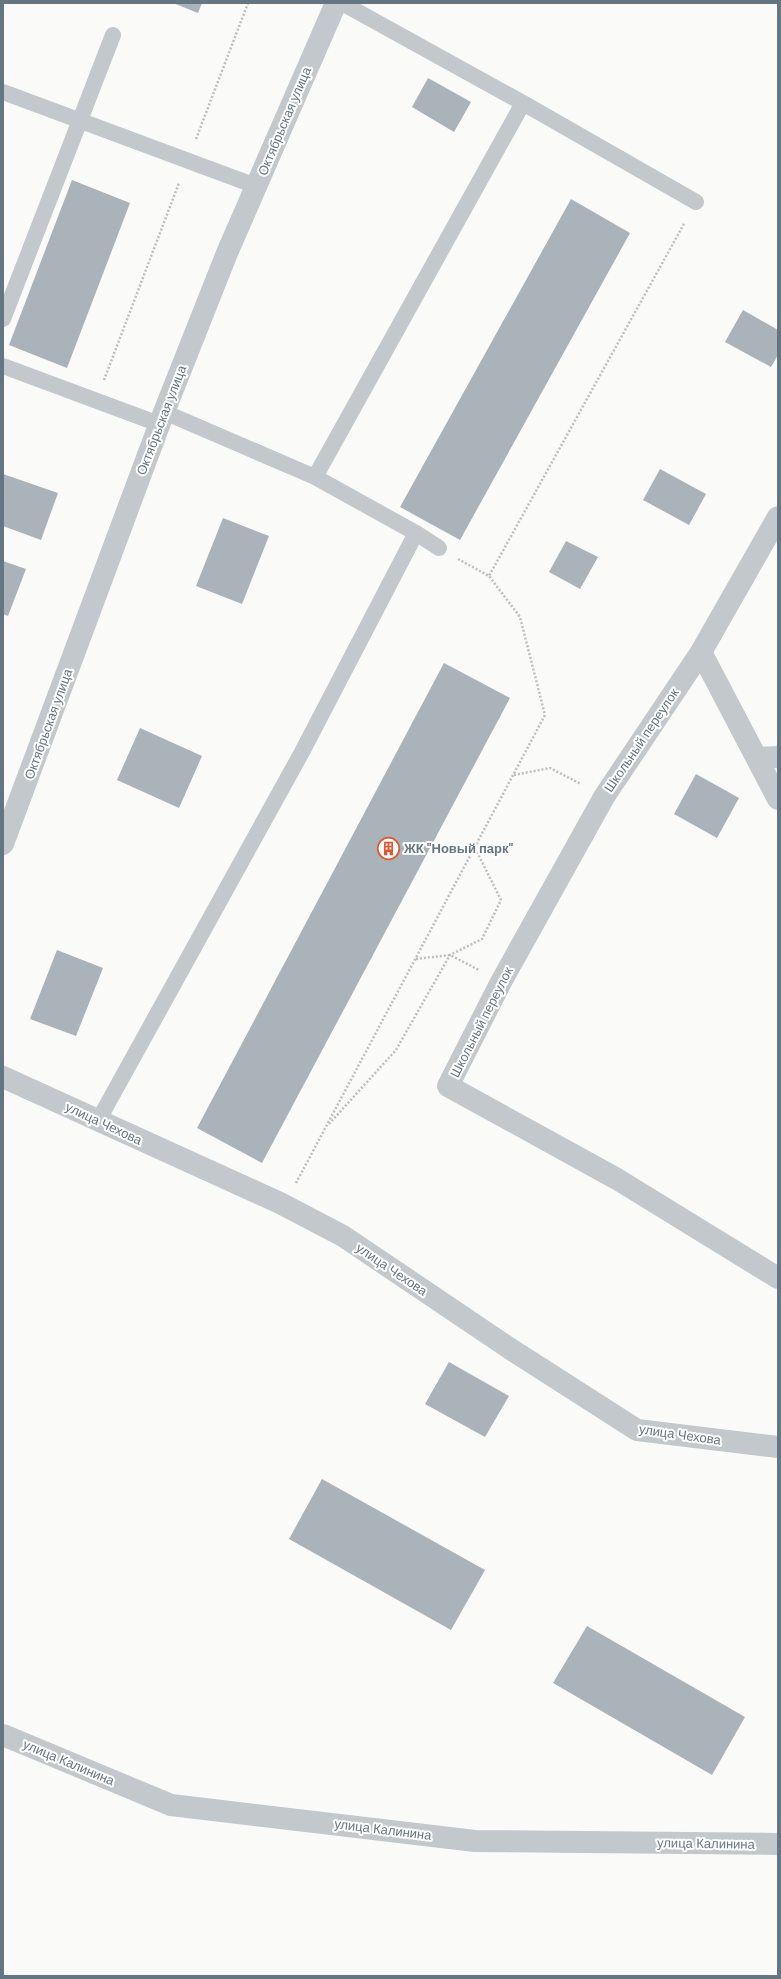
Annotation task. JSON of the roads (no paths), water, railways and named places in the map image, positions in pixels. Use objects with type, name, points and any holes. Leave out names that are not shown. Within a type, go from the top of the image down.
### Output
[{"type":"street","name":"Октябрьская улица","points":[[3,844],[161,418],[227,253],[336,3]]},
{"type":"street","name":"Школьный переулок","points":[[778,517],[700,652],[604,796],[501,982],[448,1086],[617,1179],[778,1278]]},
{"type":"street","points":[[700,652],[778,798]]},
{"type":"street","points":[[757,758],[778,757]]},
{"type":"street","name":"улица Чехова","points":[[3,1077],[280,1203],[343,1236],[509,1348],[637,1430],[778,1447]]},
{"type":"street","name":"улица Калинина","points":[[3,1734],[171,1804],[475,1840],[778,1844]]},
{"type":"lane","points":[[342,3],[696,202]]},
{"type":"lane","points":[[3,319],[81,121],[113,35]]},
{"type":"lane","points":[[3,92],[256,186]]},
{"type":"lane","points":[[315,477],[523,104]]},
{"type":"lane","points":[[3,366],[96,401],[161,418],[315,477],[416,533],[439,548]]},
{"type":"lane","points":[[98,1121],[302,752],[416,533]]},
{"type":"place","name":"ЖК \"Новый парк\"","points":[[388,848]]}]
